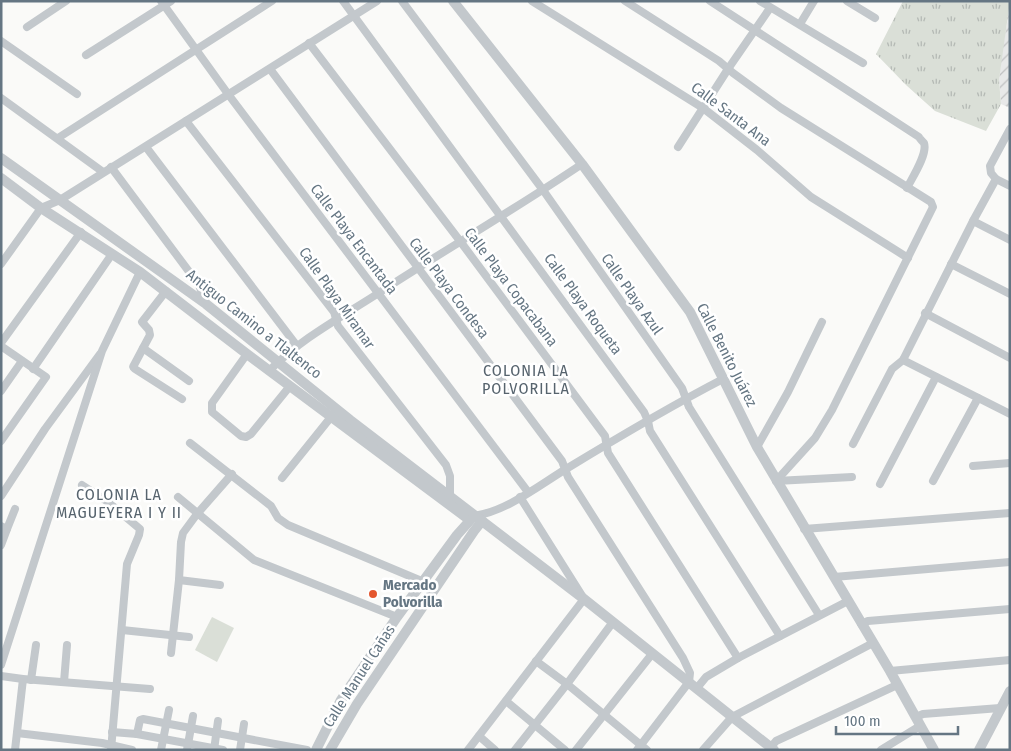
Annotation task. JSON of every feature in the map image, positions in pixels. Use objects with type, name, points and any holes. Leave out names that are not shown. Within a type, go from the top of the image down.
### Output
[{"type":"street","points":[[27,27],[66,1]]},
{"type":"street","points":[[58,138],[272,1]]},
{"type":"street","name":"Calle Playa Roqueta","points":[[343,1],[644,412],[650,431],[780,636]]},
{"type":"street","points":[[1,264],[41,208],[60,200],[377,1]]},
{"type":"street","name":"Calle Playa Azul","points":[[402,1],[543,190],[682,388],[689,407],[819,615]]},
{"type":"street","name":"Calle Benito Juárez","points":[[453,1],[582,164],[690,312],[757,447],[890,671],[934,750]]},
{"type":"street","name":"Calle Santa Ana","points":[[532,1],[703,108],[757,150],[811,198],[908,258]]},
{"type":"street","points":[[625,1],[719,61],[781,108],[931,202],[934,207],[832,410],[815,438],[776,481]]},
{"type":"street","points":[[710,1],[919,137],[924,143],[924,150],[907,188]]},
{"type":"street","points":[[760,1],[863,63]]},
{"type":"street","points":[[800,24],[814,1]]},
{"type":"street","points":[[847,1],[874,18]]},
{"type":"street","points":[[86,54],[166,3]]},
{"type":"street","name":"Calle Playa Encantada","points":[[166,3],[194,50],[528,492]]},
{"type":"street","points":[[678,147],[770,8]]},
{"type":"street","points":[[1,41],[77,94]]},
{"type":"street","name":"Calle Playa Copacabana","points":[[309,43],[605,436],[608,453],[738,658]]},
{"type":"street","name":"Calle Playa Condesa","points":[[270,69],[566,469],[568,477],[684,658],[693,685]]},
{"type":"street","points":[[1,98],[103,172]]},
{"type":"street","name":"Calle Playa Miramar","points":[[186,121],[334,312],[338,326],[446,465],[450,476],[450,496]]},
{"type":"street","points":[[1010,130],[990,166],[991,173],[996,179],[1010,186]]},
{"type":"street","points":[[146,147],[297,346]]},
{"type":"street","name":"Antiguo Camino a Tlaltenco","points":[[1,158],[206,304],[278,362],[348,424],[408,469],[450,496],[479,519]]},
{"type":"street","points":[[269,371],[297,346],[336,319],[582,164]]},
{"type":"street","points":[[111,167],[199,285],[206,304]]},
{"type":"street","points":[[853,444],[892,369],[903,360],[925,313],[996,179]]},
{"type":"street","points":[[2,181],[166,290],[331,417],[348,424]]},
{"type":"street","points":[[973,221],[1010,240]]},
{"type":"street","points":[[1,441],[46,377],[1,345],[81,232]]},
{"type":"street","points":[[33,369],[112,254]]},
{"type":"street","points":[[951,264],[1010,294]]},
{"type":"street","points":[[1,496],[45,429],[102,351],[140,272]]},
{"type":"street","points":[[166,290],[142,322],[150,332],[150,335],[134,365],[135,370],[182,399]]},
{"type":"street","points":[[925,313],[1010,358]]},
{"type":"street","points":[[757,447],[788,392],[822,322]]},
{"type":"street","points":[[143,348],[189,381]]},
{"type":"street","points":[[1,665],[95,379],[102,351]]},
{"type":"street","points":[[247,354],[211,407],[212,412],[241,436],[246,437],[251,434],[290,386]]},
{"type":"street","points":[[903,360],[1010,414]]},
{"type":"street","points":[[1,391],[22,361]]},
{"type":"street","points":[[880,484],[936,377]]},
{"type":"street","points":[[479,519],[520,497],[685,399],[723,379]]},
{"type":"street","points":[[933,481],[978,398]]},
{"type":"street","points":[[282,478],[331,417]]},
{"type":"street","points":[[190,443],[271,506],[278,518],[288,525],[424,582]]},
{"type":"street","points":[[973,466],[1010,463]]},
{"type":"street","points":[[408,469],[479,519],[772,748],[776,741],[898,685]]},
{"type":"street","points":[[171,653],[183,534],[197,514],[232,474]]},
{"type":"street","points":[[776,481],[852,477]]},
{"type":"street","points":[[82,485],[108,502],[140,530],[127,564],[111,747]]},
{"type":"street","points":[[520,497],[584,600]]},
{"type":"street","points":[[178,498],[254,560],[397,617]]},
{"type":"street","points":[[1,545],[4,528],[15,509]]},
{"type":"street","points":[[804,529],[1010,512]]},
{"type":"street","name":"Calle Manuel Cañas","points":[[316,750],[341,700],[397,617],[424,582],[479,519]]},
{"type":"street","name":"Calle Manuel Cañas","points":[[330,750],[357,704],[479,519]]},
{"type":"street","points":[[834,577],[1010,562]]},
{"type":"street","points":[[179,580],[220,585]]},
{"type":"street","points":[[468,750],[584,600]]},
{"type":"street","points":[[536,661],[567,684],[642,748],[693,685],[738,658],[848,601]]},
{"type":"street","points":[[861,624],[868,621],[1010,609]]},
{"type":"street","points":[[515,750],[613,622]]},
{"type":"street","points":[[122,630],[189,637]]},
{"type":"street","points":[[703,750],[732,717],[872,642]]},
{"type":"street","points":[[64,682],[67,645]]},
{"type":"street","points":[[15,750],[27,680],[36,646]]},
{"type":"street","points":[[576,750],[652,654]]},
{"type":"street","points":[[890,671],[1010,660]]},
{"type":"street","points":[[1,676],[27,680],[150,688]]},
{"type":"street","points":[[981,749],[1010,691]]},
{"type":"street","points":[[506,701],[565,750]]},
{"type":"street","points":[[881,750],[918,722],[923,714],[1005,704]]},
{"type":"street","points":[[161,750],[169,710]]},
{"type":"street","points":[[188,747],[193,716]]},
{"type":"street","points":[[137,734],[140,720],[142,719],[168,722],[307,750]]},
{"type":"street","points":[[214,749],[218,721]]},
{"type":"street","points":[[240,750],[244,724]]},
{"type":"street","points":[[112,732],[164,739],[188,747],[223,750]]},
{"type":"street","points":[[17,733],[102,743],[111,747],[132,750]]},
{"type":"street","points":[[479,736],[495,750]]},
{"type":"shaded area","points":[[1010,7],[1010,108],[1001,104],[999,80]]},
{"type":"green space","points":[[903,1],[1010,1],[999,80],[1001,104],[986,131],[935,111],[876,54]]},
{"type":"green space","points":[[212,617],[234,628],[217,662],[195,650]]},
{"type":"place","name":"Mercado Polvorilla","points":[[373,594]]},
{"type":"district","name":"COLONIA LA POLVORILLA","points":[[526,379]]},
{"type":"district","name":"COLONIA LA MAGUEYERA I Y II","points":[[119,503]]}]
